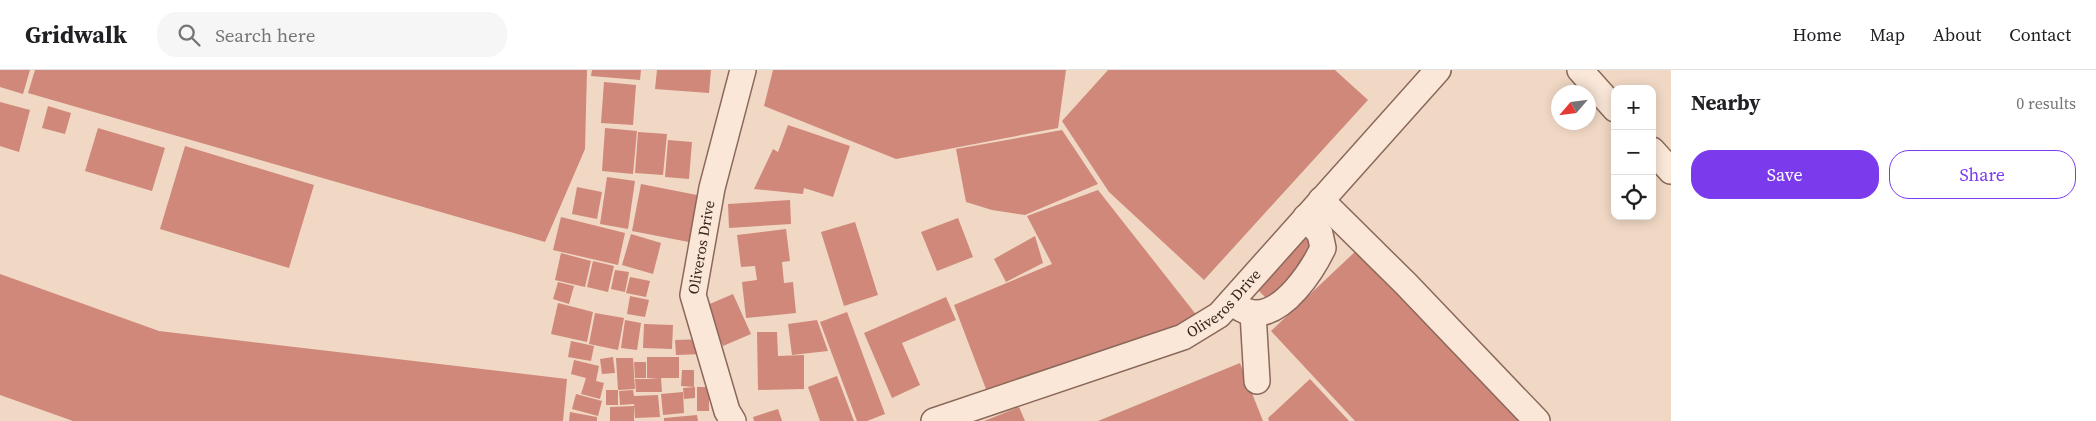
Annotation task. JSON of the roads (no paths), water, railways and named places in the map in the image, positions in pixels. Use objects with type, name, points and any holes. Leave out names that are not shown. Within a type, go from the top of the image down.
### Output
[{"type":"street","name":"Oliveros Drive","points":[[733,421],[727,411],[693,295],[712,188],[744,70]]},
{"type":"street","name":"Oliveros Drive","points":[[934,421],[1183,337],[1219,315],[1438,70]]},
{"type":"street","points":[[1580,70],[1611,104]]},
{"type":"street","points":[[1656,154],[1671,171]]},
{"type":"street","points":[[1231,302],[1253,313],[1266,312],[1284,301],[1312,270],[1323,248],[1314,209]]},
{"type":"street","points":[[1314,209],[1406,284],[1537,421]]},
{"type":"street","points":[[1253,313],[1257,381]]}]
